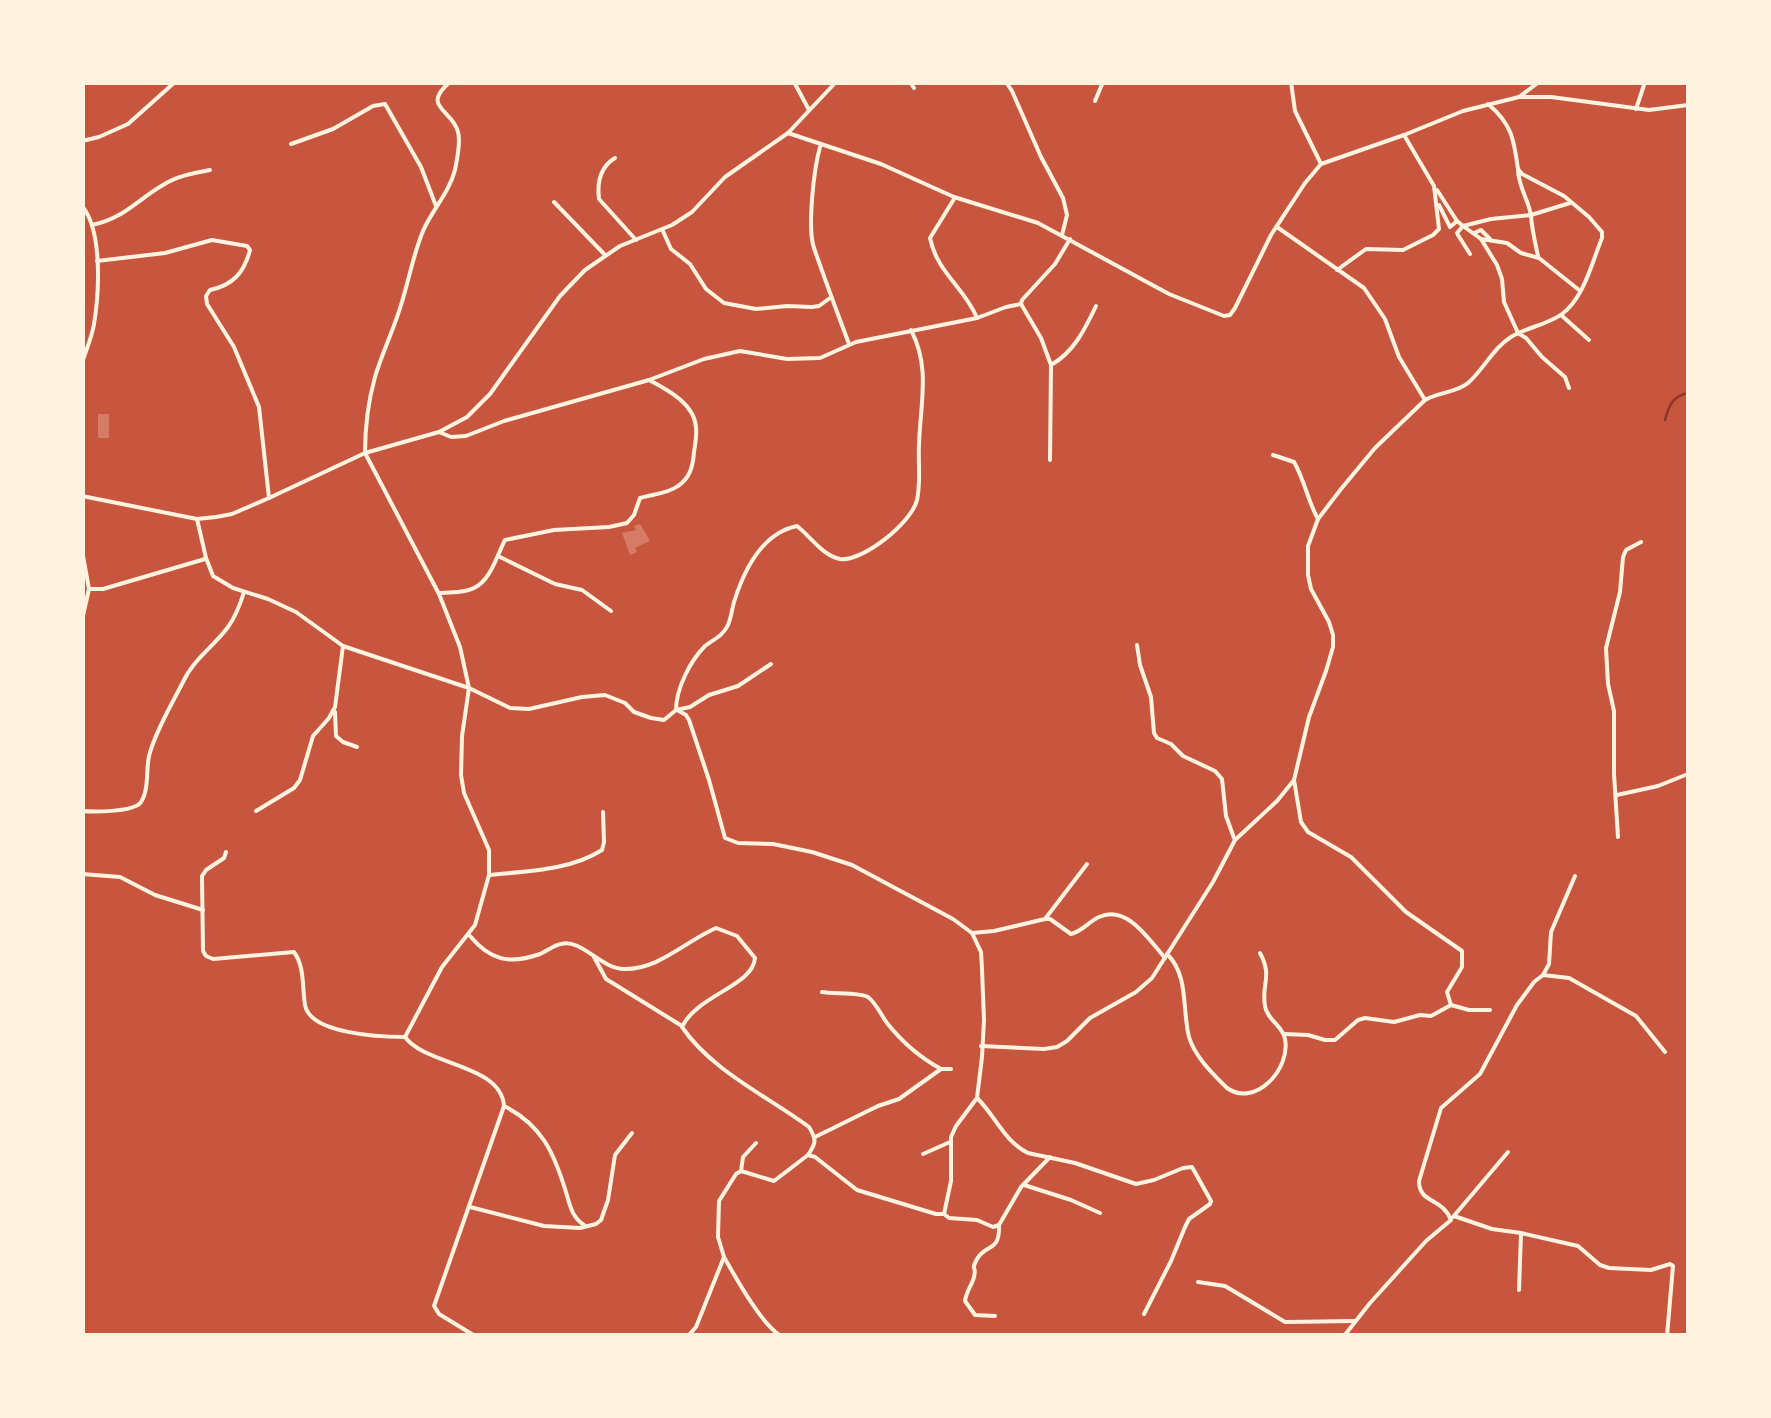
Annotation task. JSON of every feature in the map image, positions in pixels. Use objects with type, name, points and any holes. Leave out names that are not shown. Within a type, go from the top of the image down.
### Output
[{"type":"street","points":[[82,141],[128,124],[175,82]]},
{"type":"street","points":[[405,1037],[442,967],[478,918],[490,850],[464,793],[462,736],[469,688],[460,647],[439,594],[364,453],[376,374],[395,325],[410,267],[423,231],[454,174],[458,133],[437,100],[440,90],[450,82]]},
{"type":"street","points":[[794,82],[809,110]]},
{"type":"street","points":[[82,496],[196,519],[232,514],[364,453],[439,432],[467,417],[490,394],[560,296],[585,270],[605,255],[692,212],[724,177],[788,132],[836,82]]},
{"type":"street","points":[[1006,82],[1064,198],[1067,215],[1062,235]]},
{"type":"street","points":[[1094,101],[1103,82]]},
{"type":"street","points":[[1290,82],[1296,111],[1321,164]]},
{"type":"street","points":[[1518,97],[1539,82]]},
{"type":"street","points":[[1636,109],[1645,82]]},
{"type":"street","points":[[788,132],[881,164],[954,198],[1038,223],[1168,294],[1224,316],[1238,302],[1276,227],[1321,164],[1463,111],[1518,97],[1551,97],[1636,109],[1688,105]]},
{"type":"street","points":[[291,144],[385,104],[421,167],[436,206]]},
{"type":"street","points":[[1488,104],[1510,128],[1518,182],[1531,214],[1539,258]]},
{"type":"street","points":[[1404,135],[1457,220],[1481,239],[1496,265],[1504,302],[1518,334],[1565,376],[1569,388]]},
{"type":"street","points":[[821,146],[816,161],[812,237],[849,344]]},
{"type":"street","points":[[615,158],[607,162],[599,179],[598,199],[636,240]]},
{"type":"street","points":[[1451,1005],[1447,992],[1462,967],[1462,950],[1406,912],[1351,857],[1308,832],[1301,822],[1294,780],[1308,716],[1326,671],[1334,635],[1311,589],[1308,546],[1318,518],[1375,448],[1424,400],[1467,384],[1498,348],[1518,334],[1561,315],[1580,291],[1602,232],[1572,202],[1518,169]]},
{"type":"street","points":[[92,225],[114,219],[164,184],[186,174],[210,170]]},
{"type":"street","points":[[1337,270],[1366,249],[1403,250],[1433,235],[1439,229],[1434,186]]},
{"type":"street","points":[[954,198],[930,238],[941,268],[977,318]]},
{"type":"street","points":[[1437,200],[1470,254]]},
{"type":"street","points":[[554,202],[605,255]]},
{"type":"street","points":[[1457,233],[1463,226],[1572,202]]},
{"type":"street","points":[[82,206],[92,225],[97,262],[94,326],[82,363]]},
{"type":"street","points":[[1452,227],[1457,220]]},
{"type":"street","points":[[1276,227],[1364,288],[1385,319],[1399,358],[1424,400]]},
{"type":"street","points":[[662,229],[671,250],[690,264],[706,288],[724,303],[756,309],[812,307],[830,298]]},
{"type":"street","points":[[1474,233],[1481,230],[1493,242]]},
{"type":"street","points":[[439,432],[452,437],[466,436],[504,421],[648,380],[687,364],[740,351],[786,359],[820,358],[849,344],[977,318],[1021,304],[1055,264],[1070,238]]},
{"type":"street","points":[[1481,239],[1507,244],[1539,258],[1580,291]]},
{"type":"street","points":[[97,262],[165,254],[212,240],[247,246],[250,250],[240,275],[230,284],[210,290],[206,296],[259,407],[269,498]]},
{"type":"street","points":[[1021,304],[1051,365],[1050,460]]},
{"type":"street","points":[[1051,365],[1076,342],[1096,306]]},
{"type":"street","points":[[1561,315],[1589,340]]},
{"type":"street","points":[[676,710],[676,697],[694,662],[729,624],[741,582],[756,554],[772,537],[797,526],[838,559],[857,557],[900,526],[917,502],[924,380],[919,345],[911,330]]},
{"type":"street","points":[[439,594],[477,587],[506,540],[512,537],[626,523],[634,515],[640,498],[662,494],[688,476],[694,465],[693,415],[681,401],[648,380]]},
{"type":"street","points":[[1274,455],[1294,462],[1318,518]]},
{"type":"street","points":[[196,519],[213,576],[224,584],[296,612],[343,646],[469,688],[510,708],[529,710],[605,695],[625,703],[634,712],[664,720],[676,710],[738,686],[771,664]]},
{"type":"street","points":[[1618,837],[1614,710],[1606,648],[1626,550],[1641,542]]},
{"type":"street","points":[[82,550],[89,589],[82,620]]},
{"type":"street","points":[[498,556],[555,584],[582,590],[611,611]]},
{"type":"street","points":[[89,589],[103,589],[206,558]]},
{"type":"street","points":[[82,811],[127,808],[138,806],[143,800],[149,754],[186,674],[231,624],[244,591]]},
{"type":"street","points":[[1137,644],[1152,697],[1154,733],[1222,779],[1226,816],[1235,840]]},
{"type":"street","points":[[343,646],[335,707],[336,736],[357,747]]},
{"type":"street","points":[[256,811],[294,788],[313,736],[335,707]]},
{"type":"street","points":[[676,710],[689,720],[725,838],[730,842],[773,844],[852,865],[972,933],[980,952],[984,1020],[977,1098],[956,1126],[950,1142],[951,1182],[944,1214]]},
{"type":"street","points":[[1616,795],[1658,786],[1688,774]]},
{"type":"street","points":[[982,1046],[1057,1046],[1068,1041],[1090,1018],[1136,992],[1152,978],[1235,840],[1294,780]]},
{"type":"street","points":[[488,875],[547,869],[592,857],[602,850],[604,842],[603,812]]},
{"type":"street","points":[[226,852],[202,876],[203,951],[210,958],[294,952],[300,961],[306,1011],[315,1022],[362,1034],[405,1037],[416,1049],[459,1065],[501,1092],[504,1106],[434,1306],[439,1314],[475,1336]]},
{"type":"street","points":[[1045,918],[1087,864]]},
{"type":"street","points":[[82,874],[120,876],[155,895],[203,910]]},
{"type":"street","points":[[1574,876],[1551,932],[1549,964],[1544,975],[1517,1005],[1480,1074],[1441,1108],[1419,1190],[1438,1202],[1452,1218],[1578,1246],[1609,1268],[1651,1270],[1670,1264],[1673,1266],[1667,1336]]},
{"type":"street","points":[[972,933],[1007,929],[1045,918],[1070,934],[1078,933],[1100,916],[1115,914],[1129,919],[1173,960],[1180,976],[1193,1046],[1232,1092],[1248,1095],[1272,1079],[1284,1060],[1284,1034],[1266,1011],[1268,973],[1260,952]]},
{"type":"street","points":[[469,934],[484,951],[498,958],[529,957],[566,943],[614,968],[628,970],[650,966],[716,928],[737,936],[755,958],[754,966],[696,1008],[682,1027]]},
{"type":"street","points":[[594,957],[606,979],[682,1027],[710,1056],[786,1110],[816,1137],[808,1155],[774,1181],[741,1171]]},
{"type":"street","points":[[1544,975],[1569,978],[1636,1016],[1665,1052]]},
{"type":"street","points":[[822,992],[868,996],[907,1045],[925,1060],[951,1070]]},
{"type":"street","points":[[1284,1034],[1335,1040],[1366,1018],[1394,1022],[1431,1016],[1451,1005],[1490,1010]]},
{"type":"street","points":[[816,1137],[900,1099],[941,1069]]},
{"type":"street","points":[[977,1098],[1001,1131],[1022,1150],[1139,1184],[1192,1167],[1210,1204],[1185,1227],[1144,1314]]},
{"type":"street","points":[[504,1106],[543,1136],[572,1213],[587,1227]]},
{"type":"street","points":[[470,1207],[532,1224],[587,1227],[601,1220],[615,1156],[632,1133]]},
{"type":"street","points":[[923,1154],[950,1142]]},
{"type":"street","points":[[756,1143],[743,1158],[741,1171],[718,1206],[718,1237],[724,1257],[753,1304],[781,1336]]},
{"type":"street","points":[[1344,1336],[1508,1152]]},
{"type":"street","points":[[808,1155],[857,1190],[949,1218],[999,1225]]},
{"type":"street","points":[[995,1316],[975,1314],[964,1301],[976,1261],[1000,1236],[999,1225],[1024,1184],[1050,1158]]},
{"type":"street","points":[[1024,1184],[1100,1212]]},
{"type":"street","points":[[1519,1290],[1521,1232]]},
{"type":"street","points":[[688,1336],[696,1327],[724,1257]]},
{"type":"street","points":[[1198,1282],[1224,1286],[1285,1322],[1355,1321]]},
{"type":"building","points":[[98,414],[109,414],[109,438],[98,438]]},
{"type":"building","points":[[640,524],[650,541],[630,555],[622,533],[636,530],[634,526]]},
{"type":"waterway","points":[[1665,420],[1672,402],[1688,393]]}]
